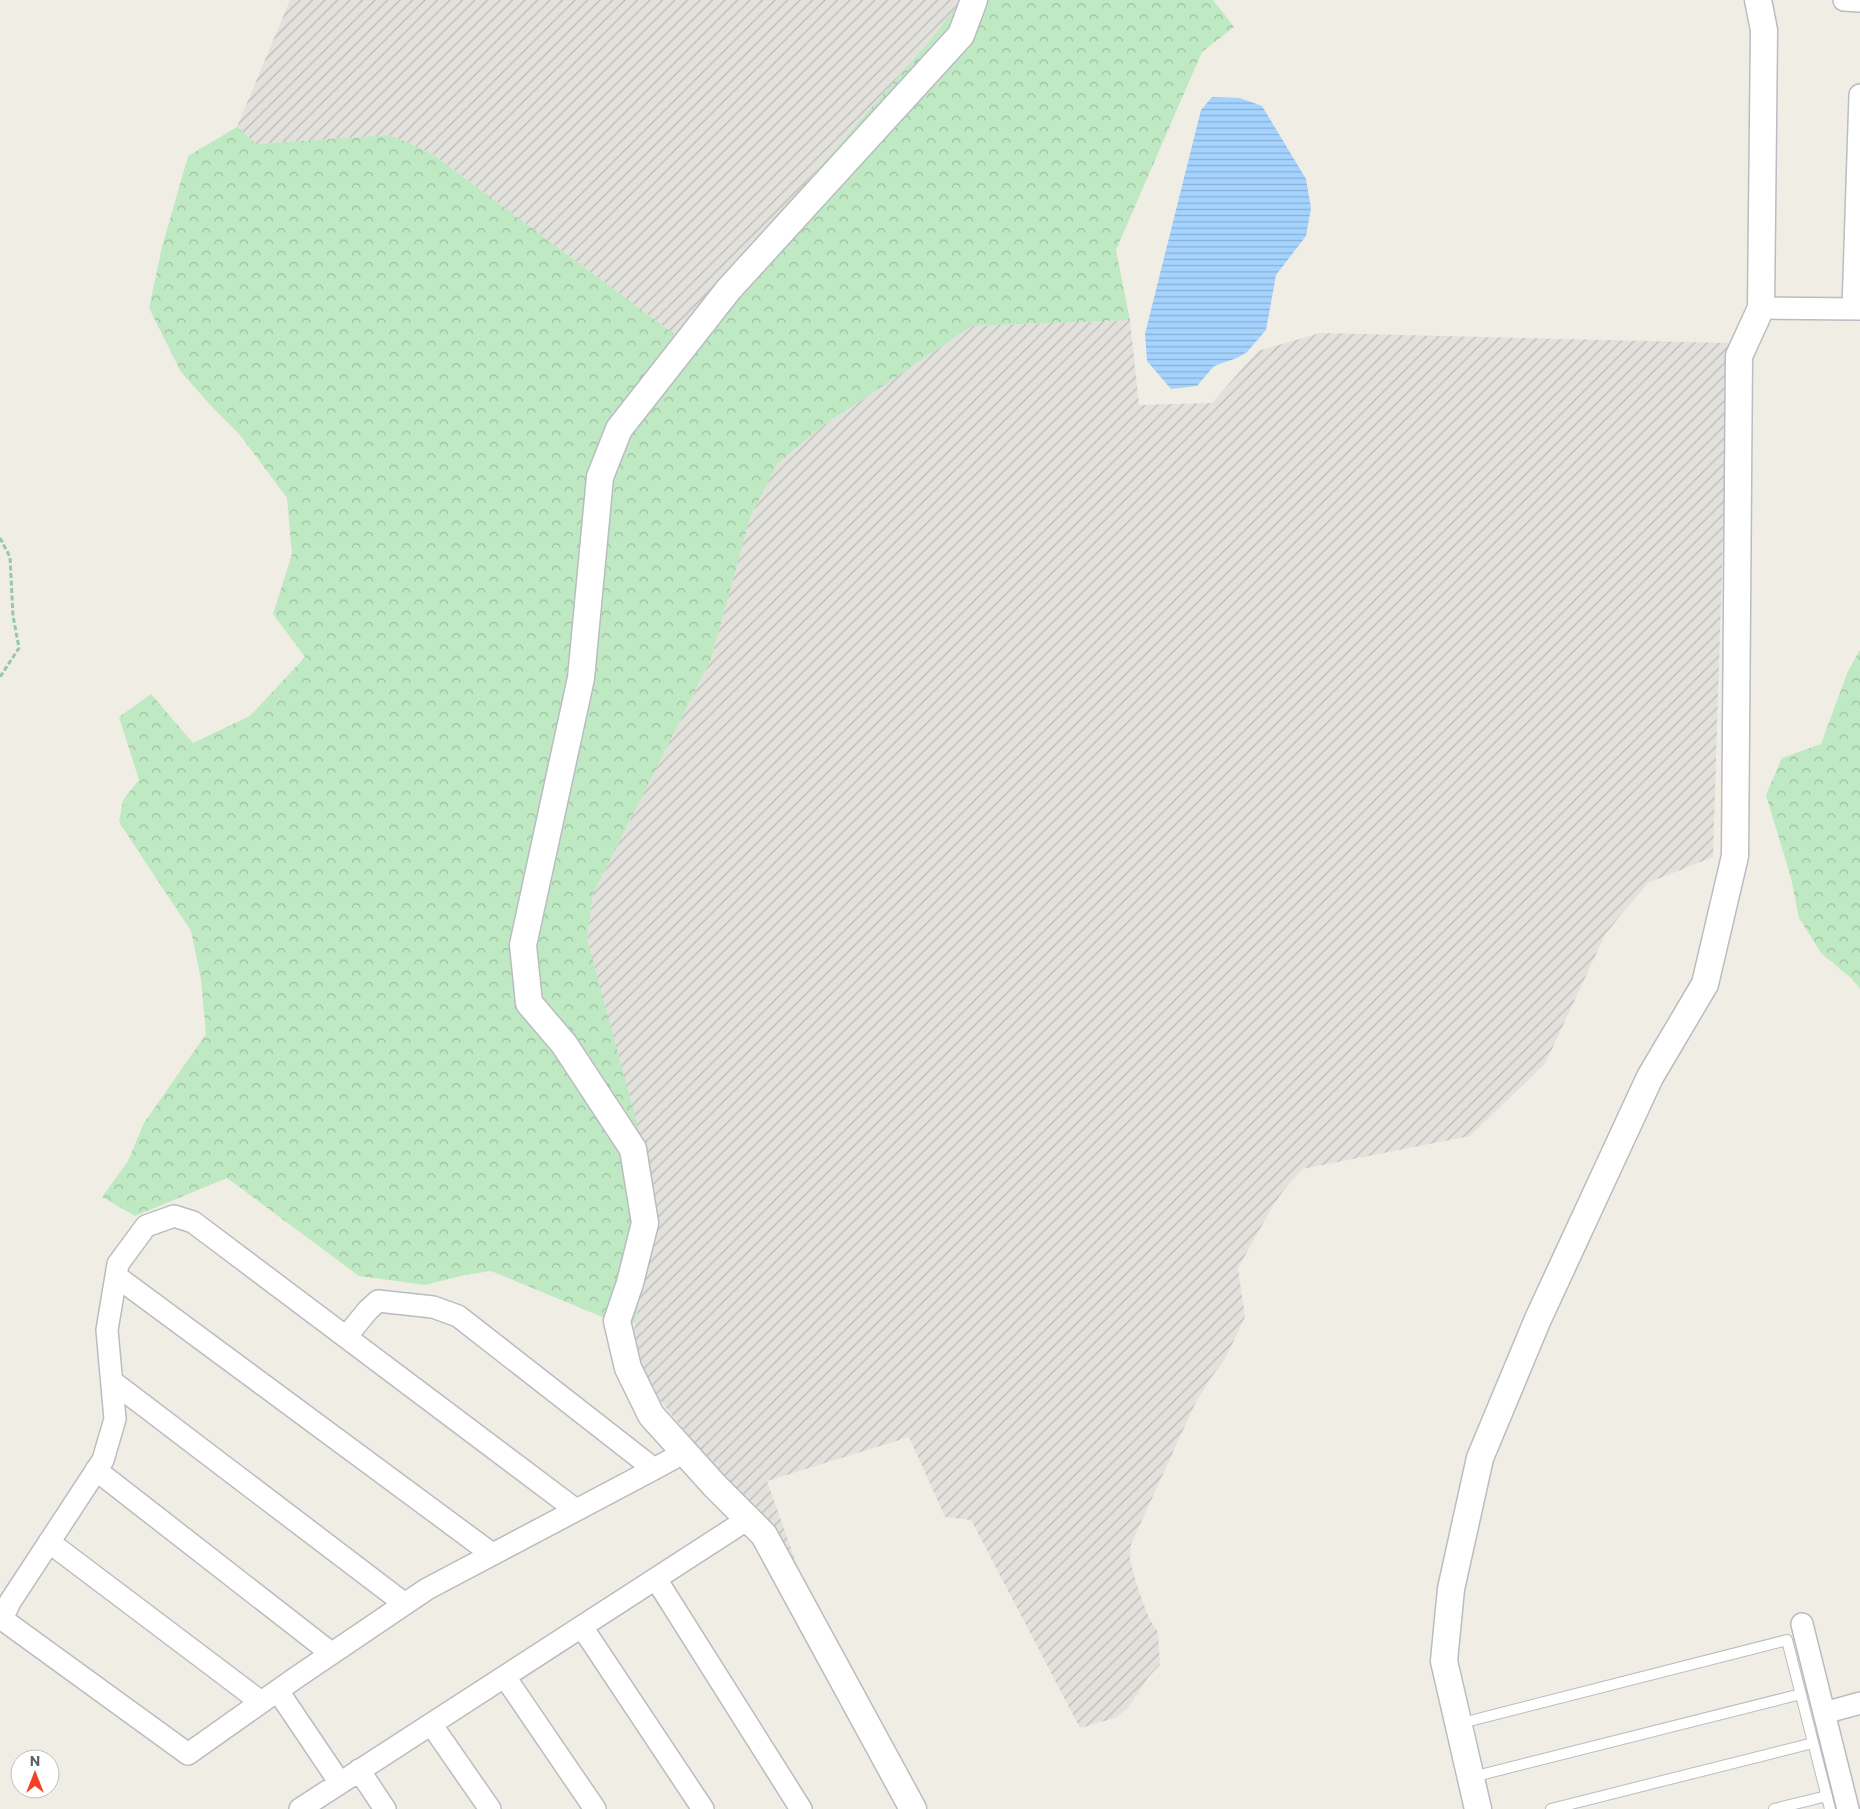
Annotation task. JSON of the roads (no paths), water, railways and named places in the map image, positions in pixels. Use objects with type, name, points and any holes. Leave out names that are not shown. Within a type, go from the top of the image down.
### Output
[{"type":"street","points":[[913,1809],[764,1535],[715,1486],[651,1415],[628,1368],[618,1321],[645,1223],[633,1149],[564,1044],[529,1004],[523,944],[581,678],[600,477],[618,429],[729,288],[961,35],[974,0]]},
{"type":"street","points":[[1478,1809],[1444,1661],[1451,1589],[1480,1458],[1538,1319],[1650,1077],[1705,984],[1735,856],[1739,356],[1761,308],[1764,30],[1758,0]]},
{"type":"street","points":[[1844,0],[1860,1]]},
{"type":"street","points":[[1761,308],[1856,309],[1860,95]]},
{"type":"street","points":[[576,1510],[193,1222],[174,1216],[146,1226],[118,1264],[107,1330],[115,1419],[102,1460],[10,1602],[2,1619],[188,1754],[331,1653],[427,1589],[654,1469],[685,1452]]},
{"type":"street","points":[[116,1276],[492,1554]]},
{"type":"street","points":[[346,1337],[378,1301],[433,1307],[458,1316],[654,1469]]},
{"type":"street","points":[[113,1382],[405,1604]]},
{"type":"street","points":[[96,1470],[331,1653]]},
{"type":"street","points":[[300,1809],[748,1519]]},
{"type":"street","points":[[49,1542],[270,1696],[340,1783]]},
{"type":"street","points":[[656,1579],[801,1809]]},
{"type":"street","points":[[1802,1624],[1848,1809]]},
{"type":"street","points":[[582,1627],[703,1809]]},
{"type":"street","points":[[505,1677],[596,1809]]},
{"type":"street","points":[[1824,1713],[1860,1703]]},
{"type":"street","points":[[431,1724],[490,1809]]},
{"type":"street","points":[[360,1770],[385,1809]]},
{"type":"lane","points":[[1458,1724],[1787,1640],[1830,1809]]},
{"type":"lane","points":[[1471,1777],[1801,1694]]},
{"type":"lane","points":[[1551,1809],[1813,1743]]},
{"type":"lane","points":[[1774,1809],[1827,1796]]},
{"type":"water","points":[[1212,97],[1240,98],[1262,106],[1306,179],[1311,208],[1306,236],[1276,275],[1266,330],[1247,352],[1237,358],[1214,366],[1197,386],[1171,389],[1147,361],[1145,334],[1201,110]]}]
